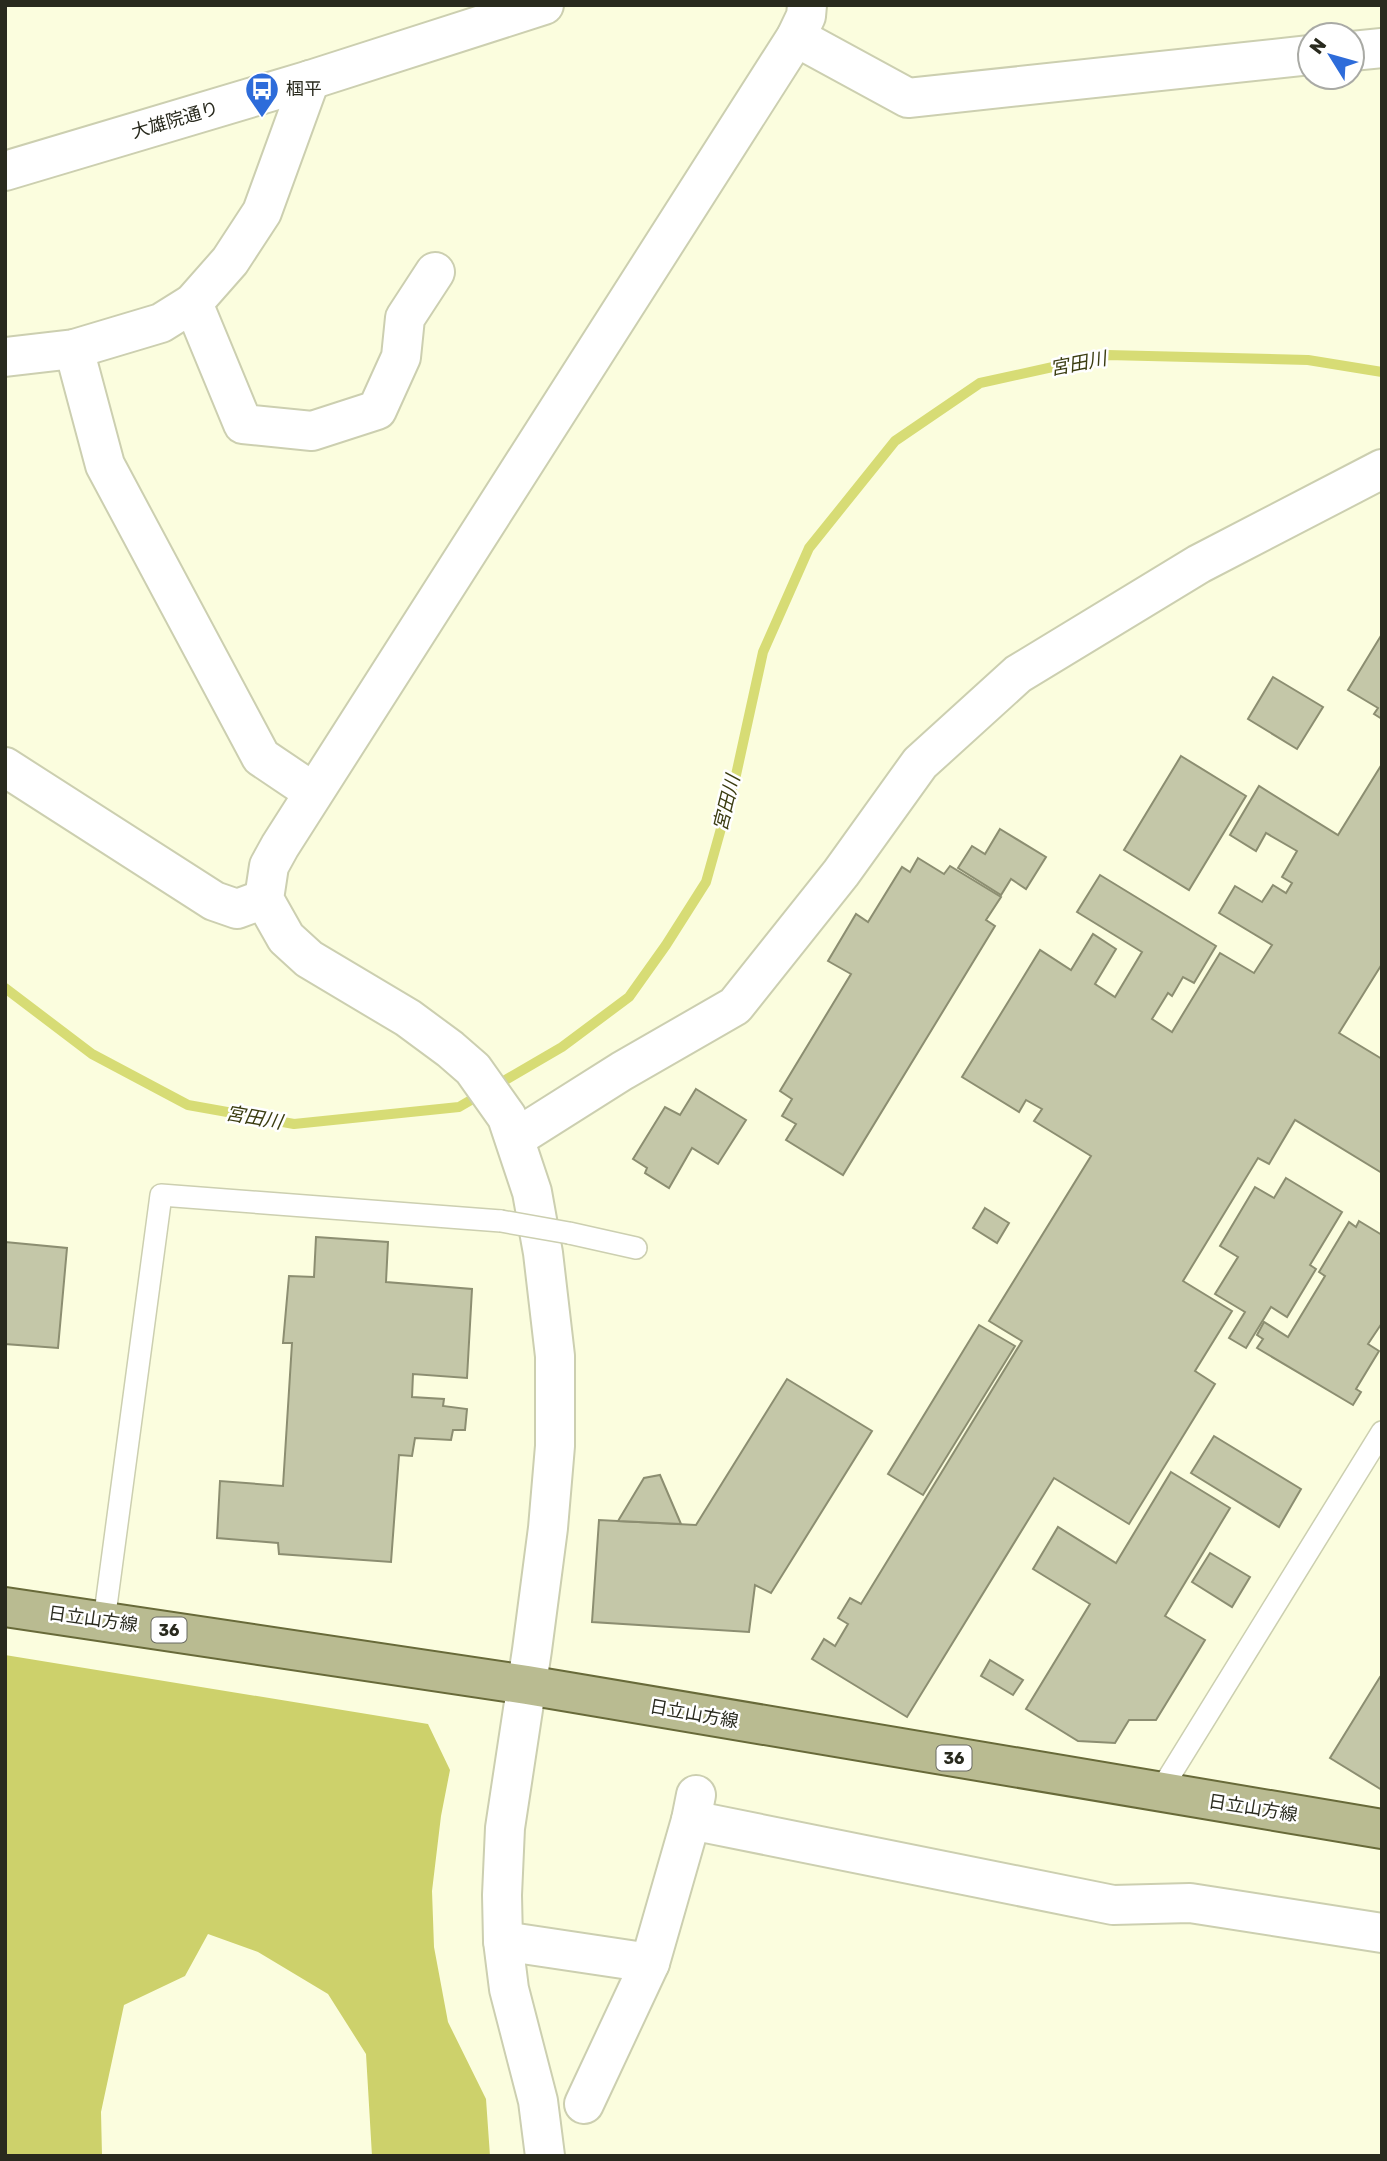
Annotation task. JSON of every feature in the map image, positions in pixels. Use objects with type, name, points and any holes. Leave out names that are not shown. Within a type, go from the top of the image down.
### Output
[{"type":"main road","name":"日立山方線","points":[[5,1607],[527,1685],[1382,1829]]},
{"type":"street","name":"大雄院通り","points":[[5,171],[310,80],[544,5]]},
{"type":"street","points":[[545,2156],[538,2101],[509,1989],[503,1941],[502,1895],[505,1828],[548,1528],[555,1446],[555,1356],[543,1253],[534,1205],[512,1127],[473,1069],[408,1018],[309,959],[286,938],[264,899],[269,866],[313,792],[802,21],[908,98],[1296,56]]},
{"type":"street","points":[[5,357],[74,349],[161,323],[193,303],[230,261],[262,212],[310,80]]},
{"type":"street","points":[[193,303],[243,424],[312,431],[377,410],[401,357],[405,318],[435,272]]},
{"type":"street","points":[[74,349],[105,465],[261,758],[313,792]]},
{"type":"street","points":[[512,1127],[622,1071],[735,1006],[841,873],[920,763],[1018,674],[1199,564],[1382,469]]},
{"type":"street","points":[[5,767],[214,901],[237,909],[264,899]]},
{"type":"street","points":[[584,2104],[650,1964],[694,1808],[1113,1905],[1191,1903],[1382,1933]]},
{"type":"street","points":[[503,1941],[650,1964]]},
{"type":"lane","points":[[104,1621],[162,1195],[501,1221],[636,1248]]},
{"type":"lane","points":[[1159,1793],[1382,1432]]},
{"type":"green space","points":[[5,1655],[428,1724],[450,1770],[441,1816],[432,1891],[434,1947],[448,2022],[486,2099],[490,2156],[372,2156],[366,2054],[328,1994],[258,1952],[208,1934],[185,1976],[124,2005],[101,2112],[102,2156],[5,2156]]},
{"type":"building","points":[[1382,634],[1382,719],[1374,714],[1378,708],[1348,690]]},
{"type":"building","points":[[1273,677],[1323,707],[1297,749],[1248,719]]},
{"type":"building","points":[[1181,756],[1246,796],[1189,890],[1124,850]]},
{"type":"building","points":[[1382,764],[1382,964],[1339,1033],[1382,1059],[1382,1173],[1295,1120],[1269,1164],[1258,1158],[1183,1281],[1232,1311],[1195,1371],[1215,1384],[1129,1524],[1054,1478],[907,1717],[812,1659],[824,1639],[835,1646],[848,1624],[838,1618],[850,1598],[861,1604],[1022,1341],[989,1321],[1091,1156],[1034,1121],[1042,1109],[1026,1100],[1019,1112],[962,1077],[1040,950],[1071,970],[1093,934],[1116,949],[1095,984],[1115,997],[1142,952],[1077,912],[1100,875],[1216,946],[1194,983],[1183,977],[1172,996],[1168,993],[1152,1019],[1172,1032],[1220,953],[1254,973],[1272,945],[1219,913],[1235,886],[1262,902],[1273,885],[1286,893],[1292,883],[1282,877],[1297,851],[1266,833],[1256,851],[1230,835],[1259,786],[1338,835]]},
{"type":"building","points":[[1000,829],[1046,857],[1026,889],[1011,879],[1001,895],[958,868],[972,846],[985,854]]},
{"type":"building","points":[[918,858],[944,874],[950,866],[1001,897],[986,920],[995,926],[843,1175],[786,1140],[796,1124],[782,1116],[792,1099],[780,1091],[851,974],[828,961],[856,914],[868,922],[902,867],[910,872]]},
{"type":"building","points":[[696,1089],[746,1120],[718,1164],[692,1148],[669,1188],[645,1173],[647,1168],[633,1159],[665,1107],[680,1115]]},
{"type":"building","points":[[1286,1178],[1342,1212],[1310,1265],[1316,1269],[1287,1317],[1271,1307],[1246,1348],[1229,1338],[1245,1312],[1215,1294],[1238,1257],[1220,1246],[1255,1187],[1274,1198]]},
{"type":"building","points":[[985,1208],[1009,1223],[997,1243],[973,1228]]},
{"type":"building","points":[[1359,1221],[1382,1235],[1382,1323],[1368,1344],[1379,1351],[1356,1389],[1361,1392],[1353,1405],[1257,1348],[1263,1339],[1257,1335],[1264,1322],[1288,1337],[1325,1276],[1319,1272],[1349,1222],[1356,1227]]},
{"type":"building","points":[[316,1237],[388,1242],[386,1282],[472,1289],[467,1378],[413,1374],[412,1397],[444,1399],[443,1406],[467,1409],[465,1430],[453,1430],[451,1440],[415,1438],[412,1456],[399,1455],[391,1562],[279,1554],[278,1543],[217,1538],[220,1481],[283,1486],[292,1343],[283,1343],[289,1276],[314,1277]]},
{"type":"building","points":[[5,1242],[67,1248],[58,1348],[5,1344]]},
{"type":"building","points":[[979,1325],[1015,1346],[923,1495],[888,1474]]},
{"type":"building","points":[[787,1379],[872,1431],[771,1593],[755,1585],[749,1632],[592,1622],[599,1520],[696,1525]]},
{"type":"building","points":[[1214,1436],[1301,1489],[1279,1527],[1191,1473]]},
{"type":"building","points":[[1171,1472],[1230,1508],[1165,1616],[1205,1640],[1156,1720],[1129,1720],[1115,1743],[1078,1741],[1026,1709],[1090,1604],[1033,1569],[1058,1527],[1116,1563]]},
{"type":"building","points":[[660,1475],[681,1524],[618,1521],[644,1478]]},
{"type":"building","points":[[1210,1553],[1250,1577],[1232,1607],[1192,1582]]},
{"type":"building","points":[[990,1660],[1023,1680],[1013,1695],[981,1676]]},
{"type":"building","points":[[1380,1677],[1382,1678],[1382,1790],[1330,1758]]},
{"type":"waterway","name":"宮田川","points":[[5,988],[92,1054],[188,1105],[294,1124],[459,1107],[562,1047],[629,997],[666,945],[706,882],[736,775],[763,652],[809,548],[895,441],[980,383],[1107,355],[1308,360],[1382,372]]},
{"type":"place","name":"椢平","points":[[262,119]]}]
